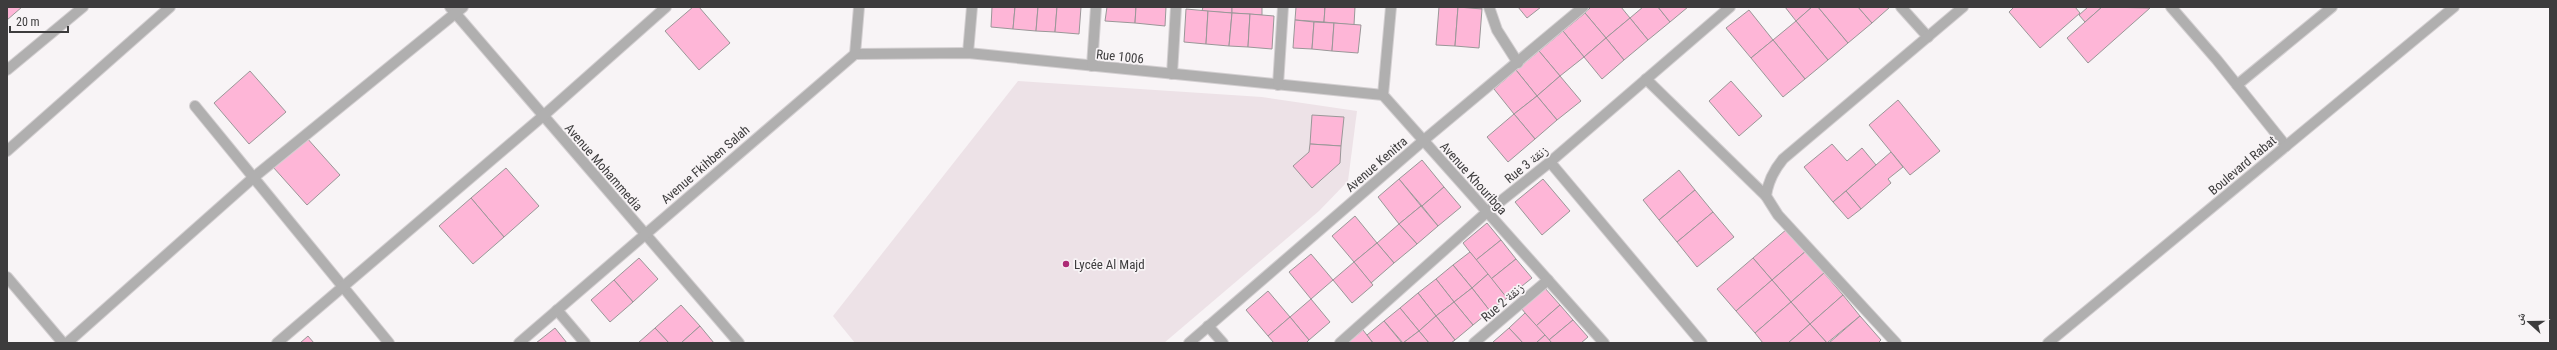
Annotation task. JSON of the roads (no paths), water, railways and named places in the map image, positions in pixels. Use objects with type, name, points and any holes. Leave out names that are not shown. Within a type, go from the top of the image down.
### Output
[{"type":"street","points":[[7,70],[83,7]]},
{"type":"street","points":[[7,151],[170,7]]},
{"type":"street","points":[[277,343],[543,116],[666,7]]},
{"type":"street","points":[[855,54],[859,7]]},
{"type":"street","points":[[968,53],[972,7]]},
{"type":"street","points":[[1092,66],[1096,7]]},
{"type":"street","points":[[1172,74],[1176,7]]},
{"type":"street","points":[[1278,85],[1283,7]]},
{"type":"street","points":[[1383,94],[1390,7]]},
{"type":"street","points":[[1489,7],[1497,30],[1518,63]]},
{"type":"street","name":"Avenue Kenitra","points":[[1189,343],[1424,140],[1518,63],[1583,7]]},
{"type":"street","name":"Rue 3 زنقة","points":[[1340,343],[1487,212],[1550,162],[1730,7]]},
{"type":"street","points":[[1901,7],[1928,37]]},
{"type":"street","points":[[1766,196],[1767,186],[1775,169],[1783,159],[1962,7]]},
{"type":"street","points":[[2171,7],[2286,146]]},
{"type":"street","points":[[2237,85],[2332,7]]},
{"type":"street","name":"Boulevard Rabat","points":[[2048,343],[2454,7]]},
{"type":"street","points":[[67,343],[254,177],[456,9]]},
{"type":"street","name":"Avenue Mohammedia","points":[[456,9],[543,116],[739,343]]},
{"type":"street","name":"Rue 1006","points":[[855,54],[968,53],[1278,85],[1383,94]]},
{"type":"street","name":"Avenue Fkihben Salah","points":[[519,343],[855,54]]},
{"type":"street","points":[[1646,79],[1766,196],[1778,215],[1896,343]]},
{"type":"street","name":"Avenue Khouribga","points":[[1383,94],[1604,343]]},
{"type":"street","points":[[195,106],[254,177],[342,288],[389,343]]},
{"type":"street","points":[[1550,162],[1702,343]]},
{"type":"street","points":[[7,277],[63,343]]},
{"type":"street","name":"Rue 2 زنقة","points":[[1474,343],[1548,280]]},
{"type":"street","points":[[557,310],[585,343]]},
{"type":"street","points":[[1208,326],[1223,343]]},
{"type":"place","name":"Lycée Al Majd","points":[[1066,264]]}]
